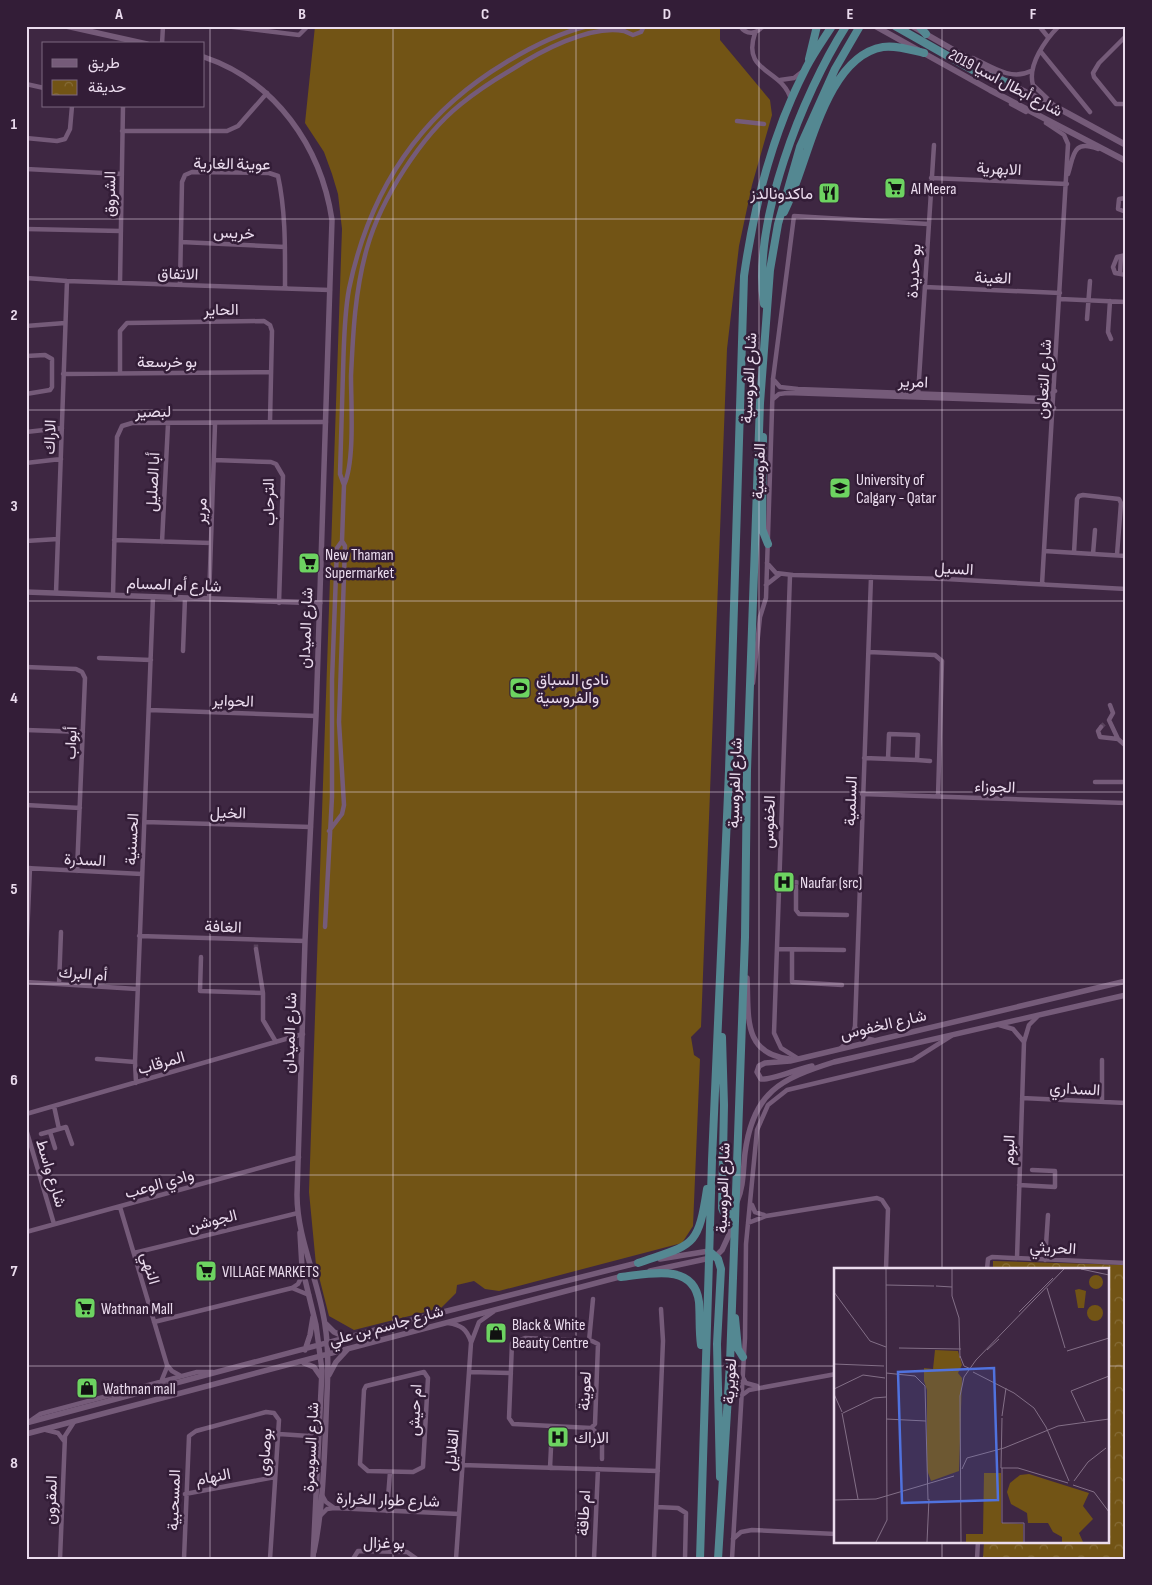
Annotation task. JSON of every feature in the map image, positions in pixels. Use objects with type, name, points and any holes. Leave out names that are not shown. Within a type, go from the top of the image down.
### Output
[{"type":"highway","points":[[806,68],[817,26]]},
{"type":"highway","name":"شارع الفروسية","points":[[700,1559],[704,1374],[711,1255],[712,1160],[729,771],[744,276],[758,200],[791,101],[806,68],[832,26]]},
{"type":"highway","points":[[766,318],[762,288],[764,249],[782,170],[806,101],[846,26]]},
{"type":"highway","name":"شارع الفروسية","points":[[718,1559],[729,1396],[745,937],[747,770],[760,403],[766,318],[772,254],[788,184],[814,113],[860,26]]},
{"type":"highway","points":[[895,26],[978,73],[1006,82]]},
{"type":"highway","points":[[919,26],[926,34]]},
{"type":"highway","points":[[778,224],[788,204],[816,127],[839,79],[849,65],[861,55],[882,47],[894,46],[924,53]]},
{"type":"highway","points":[[760,403],[764,441],[762,529],[768,544]]},
{"type":"highway","points":[[719,1013],[722,1039],[724,1104],[722,1208],[724,1213],[735,1218]]},
{"type":"highway","points":[[638,1263],[678,1249],[693,1241],[700,1228],[712,1160]]},
{"type":"highway","points":[[711,1255],[721,1273],[717,1344],[717,1424],[722,1497]]},
{"type":"highway","points":[[621,1276],[671,1272],[685,1277],[693,1284],[699,1301],[704,1374]]},
{"type":"highway","points":[[732,1290],[738,1349],[743,1357]]},
{"type":"main road","name":"شارع أبطال اسيا 2019","points":[[875,26],[990,90],[1126,161]]},
{"type":"main road","name":"شارع أبطال اسيا 2019","points":[[912,26],[1006,82],[1126,145]]},
{"type":"street","points":[[66,26],[124,41]]},
{"type":"street","points":[[162,42],[163,26]]},
{"type":"street","points":[[225,26],[299,35],[308,26]]},
{"type":"street","points":[[329,831],[342,814],[344,805],[339,722],[345,546],[342,541],[344,485],[340,474],[341,436],[345,329],[349,290],[359,250],[392,174],[414,142],[452,101],[466,88],[520,54],[552,38],[588,26]]},
{"type":"street","points":[[621,26],[624,32]]},
{"type":"street","points":[[740,26],[747,33],[758,64],[780,80],[789,92],[791,101]]},
{"type":"street","points":[[752,47],[755,33],[763,26]]},
{"type":"street","points":[[1039,26],[1048,38]]},
{"type":"street","points":[[1058,108],[1034,87],[1032,71],[1048,38],[1059,26]]},
{"type":"street","points":[[344,485],[347,479],[350,436],[352,335],[367,247],[384,209],[417,150],[457,108],[534,55],[558,44],[604,31],[624,32],[633,35],[638,34],[645,27]]},
{"type":"street","points":[[747,33],[755,33]]},
{"type":"street","points":[[1126,36],[1099,63],[1093,73],[1094,77],[1116,104],[1126,104]]},
{"type":"street","points":[[955,50],[1012,76],[1023,75],[1032,71]]},
{"type":"street","points":[[1042,52],[1090,112]]},
{"type":"street","name":"شارع الميدان","points":[[205,57],[235,72],[267,93],[288,115],[314,157],[324,185],[332,220],[316,716],[305,941],[298,1213],[325,1322],[328,1343]]},
{"type":"street","points":[[780,80],[794,78],[806,68]]},
{"type":"street","points":[[26,84],[42,88]]},
{"type":"street","name":"شارع التعاون","points":[[990,90],[1064,135],[1068,144],[1068,175],[1042,584]]},
{"type":"street","points":[[122,131],[227,131],[238,126],[267,93]]},
{"type":"street","points":[[452,101],[457,108]]},
{"type":"street","points":[[26,138],[57,141],[64,139],[70,129],[72,108]]},
{"type":"street","name":"الشروق","points":[[120,283],[123,108]]},
{"type":"street","points":[[737,121],[764,124]]},
{"type":"street","name":"بو حديدة","points":[[918,396],[934,145]]},
{"type":"street","name":"شارع التعاون","points":[[1068,175],[1073,154],[1079,147],[1084,146],[1126,161]]},
{"type":"street","points":[[26,169],[122,174]]},
{"type":"street","name":"عوينة الغارية","points":[[180,285],[182,182],[185,175],[192,172],[269,173],[278,176],[280,183],[284,218],[285,288]]},
{"type":"street","name":"الابهرية","points":[[931,178],[1067,184]]},
{"type":"street","points":[[1126,198],[1119,200],[1118,209],[1126,212]]},
{"type":"street","points":[[377,206],[384,209]]},
{"type":"street","name":"الفروسية","points":[[751,696],[766,585],[773,379],[794,216],[928,224]]},
{"type":"street","points":[[26,228],[121,231]]},
{"type":"street","points":[[367,229],[374,232]]},
{"type":"street","name":"خريس","points":[[181,242],[285,247]]},
{"type":"street","points":[[1123,256],[1120,274],[1126,275]]},
{"type":"street","name":"الاتفاق","points":[[26,278],[330,290]]},
{"type":"street","name":"الاراك","points":[[56,593],[67,281]]},
{"type":"street","points":[[1087,319],[1090,281]]},
{"type":"street","name":"الغينة","points":[[925,287],[1060,293]]},
{"type":"street","points":[[1060,299],[1126,302]]},
{"type":"street","points":[[1110,301],[1108,332],[1111,339]]},
{"type":"street","name":"الحاير","points":[[120,373],[120,330],[127,323],[266,322],[271,328],[270,422]]},
{"type":"street","points":[[26,326],[65,323]]},
{"type":"street","points":[[26,356],[45,355],[52,359],[52,387],[50,390],[26,394]]},
{"type":"street","name":"بو خرسعة","points":[[63,374],[271,372]]},
{"type":"street","name":"امرير","points":[[773,379],[783,388],[1044,402],[1054,408]]},
{"type":"street","name":"امرير","points":[[772,400],[777,395],[787,393],[1044,398],[1054,391]]},
{"type":"street","name":"لبصير","points":[[113,596],[117,437],[122,426],[132,423],[326,422]]},
{"type":"street","name":"أبا الصليل","points":[[162,542],[168,424]]},
{"type":"street","name":"مرير","points":[[209,599],[215,424]]},
{"type":"street","points":[[26,432],[62,428]]},
{"type":"street","points":[[341,436],[350,436]]},
{"type":"street","points":[[26,463],[61,459]]},
{"type":"street","name":"الترحاب","points":[[214,460],[271,462],[276,464],[283,476],[279,602]]},
{"type":"street","points":[[1074,553],[1077,499],[1083,495],[1119,499],[1121,503],[1117,555]]},
{"type":"street","points":[[1094,554],[1095,530]]},
{"type":"street","points":[[26,541],[58,539]]},
{"type":"street","points":[[114,540],[211,543]]},
{"type":"street","points":[[325,927],[332,790],[332,680],[337,548],[342,541]]},
{"type":"street","points":[[1044,552],[1126,556]]},
{"type":"street","points":[[766,585],[780,574],[772,570],[767,563]]},
{"type":"street","name":"السيل","points":[[780,574],[1126,589]]},
{"type":"street","name":"الخفوس","points":[[790,575],[775,1037],[784,1051],[796,1059]]},
{"type":"street","name":"السلمية","points":[[841,1048],[852,1038],[855,1026],[871,577]]},
{"type":"street","name":"شارع أم المسام","points":[[26,592],[320,603]]},
{"type":"street","name":"الحسنية","points":[[136,1083],[134,1062],[153,597]]},
{"type":"street","points":[[183,651],[185,598]]},
{"type":"street","points":[[869,652],[935,655],[940,657],[942,661],[938,796]]},
{"type":"street","points":[[99,658],[151,660]]},
{"type":"street","name":"أبواب","points":[[26,667],[76,669],[82,672],[85,678],[77,871]]},
{"type":"street","points":[[1110,706],[1113,713],[1107,722],[1118,739],[1126,746]]},
{"type":"street","name":"الحواير","points":[[149,710],[316,716]]},
{"type":"street","points":[[1101,727],[1098,731],[1100,737],[1118,739]]},
{"type":"street","points":[[26,730],[83,732]]},
{"type":"street","points":[[888,759],[889,734],[925,736]]},
{"type":"street","points":[[917,760],[918,735]]},
{"type":"street","points":[[864,758],[930,761]]},
{"type":"street","points":[[1095,782],[1126,782]]},
{"type":"street","name":"الجوزاء","points":[[862,794],[1126,803]]},
{"type":"street","points":[[26,805],[80,808]]},
{"type":"street","name":"الخيل","points":[[145,822],[311,827]]},
{"type":"street","points":[[26,959],[28,868]]},
{"type":"street","name":"السدرة","points":[[28,868],[142,874]]},
{"type":"street","points":[[779,882],[847,884]]},
{"type":"street","points":[[796,882],[796,910],[798,914],[847,915]]},
{"type":"street","points":[[59,984],[61,932]]},
{"type":"street","name":"الغافة","points":[[139,936],[256,944],[305,941]]},
{"type":"street","name":"شارع الخفوس","points":[[745,937],[749,1024],[752,1037],[758,1046],[769,1055],[796,1059],[1126,981]]},
{"type":"street","points":[[256,944],[263,993],[263,1020],[276,1042]]},
{"type":"street","points":[[777,949],[844,950]]},
{"type":"street","points":[[792,950],[792,982],[842,985]]},
{"type":"street","points":[[201,957],[200,991],[263,993]]},
{"type":"street","name":"أم البرك","points":[[26,982],[137,989]]},
{"type":"street","name":"شارع الخفوس","points":[[736,1203],[741,1192],[748,1133],[758,1105],[770,1092],[790,1077],[834,1062],[1126,995]]},
{"type":"street","name":"البوم","points":[[1017,1258],[1024,1042],[1029,1025],[1037,1016]]},
{"type":"street","points":[[997,1025],[1013,1029],[1024,1042]]},
{"type":"street","points":[[855,1026],[861,1037],[876,1040]]},
{"type":"street","name":"المرقاب","points":[[26,1114],[303,1034]]},
{"type":"street","points":[[886,1268],[888,1209],[882,1200],[877,1198],[766,1216],[748,1222],[757,1130],[764,1111],[775,1098],[796,1087],[916,1059],[951,1036]]},
{"type":"street","points":[[97,1059],[134,1062]]},
{"type":"street","points":[[796,1059],[763,1064],[758,1068],[757,1074],[761,1079],[767,1080],[787,1071],[834,1062]]},
{"type":"street","points":[[1102,1060],[1102,1102]]},
{"type":"street","name":"السداري","points":[[1022,1098],[1126,1103]]},
{"type":"street","points":[[54,1106],[59,1129]]},
{"type":"street","points":[[42,1134],[66,1127],[72,1144]]},
{"type":"street","name":"شارع واسط","points":[[26,1129],[28,1148],[54,1224]]},
{"type":"street","points":[[50,1132],[55,1148]]},
{"type":"street","name":"وادي الوعب","points":[[26,1232],[299,1157]]},
{"type":"street","points":[[1019,1186],[1055,1187],[1055,1171],[1032,1170]]},
{"type":"street","points":[[751,1203],[755,1212],[766,1216]]},
{"type":"street","name":"النهي","points":[[120,1206],[167,1365]]},
{"type":"street","name":"الجوشن","points":[[134,1253],[298,1213]]},
{"type":"street","points":[[1047,1260],[1048,1215]]},
{"type":"street","points":[[711,1255],[729,1238],[735,1218]]},
{"type":"street","name":"لغويرية","points":[[734,1519],[748,1222]]},
{"type":"street","name":"شارع الميدان","points":[[300,1226],[300,1252],[303,1274],[314,1312],[319,1345]]},
{"type":"street","points":[[695,1252],[700,1257],[696,1262]]},
{"type":"street","name":"شارع جاسم بن علي","points":[[26,1423],[638,1263],[695,1252],[711,1255]]},
{"type":"street","name":"شارع جاسم بن علي","points":[[26,1434],[621,1276],[696,1262],[711,1255]]},
{"type":"street","name":"الحريثي","points":[[987,1268],[988,1259],[992,1257],[1126,1264]]},
{"type":"street","points":[[154,1322],[292,1288],[298,1284],[303,1274]]},
{"type":"street","points":[[292,1288],[310,1296]]},
{"type":"street","points":[[590,1341],[592,1299]]},
{"type":"street","points":[[654,1559],[663,1341],[661,1309]]},
{"type":"street","name":"القلايل","points":[[456,1559],[471,1343],[479,1322],[498,1310]]},
{"type":"street","points":[[305,1350],[314,1312]]},
{"type":"street","points":[[325,1322],[334,1332],[347,1338]]},
{"type":"street","points":[[445,1323],[459,1325],[465,1329],[471,1343]]},
{"type":"street","name":"لعوينة","points":[[518,1339],[590,1341],[595,1341],[600,1347],[595,1424],[591,1428],[513,1424],[509,1418],[512,1343],[518,1339]]},
{"type":"street","name":"شارع السويمرة","points":[[314,1552],[318,1427],[329,1355],[328,1343]]},
{"type":"street","name":"شارع السويمرة","points":[[313,1559],[321,1493],[325,1379],[319,1345]]},
{"type":"street","points":[[302,1362],[314,1367],[325,1379],[336,1362],[349,1349]]},
{"type":"street","points":[[167,1365],[172,1371],[182,1376]]},
{"type":"street","points":[[161,1382],[167,1365]]},
{"type":"street","points":[[26,1423],[40,1414],[182,1376],[202,1372],[217,1373]]},
{"type":"street","name":"ام حيش","points":[[424,1372],[428,1378],[423,1467],[413,1472],[390,1472],[368,1471],[360,1464],[364,1390],[372,1383],[424,1372]]},
{"type":"street","points":[[470,1372],[511,1373]]},
{"type":"street","points":[[741,1397],[748,1390],[763,1386],[834,1374]]},
{"type":"street","points":[[741,1375],[748,1384],[763,1386]]},
{"type":"street","name":"بوصاوى","points":[[188,1442],[189,1436],[194,1432],[266,1412],[274,1413],[279,1420],[270,1559]]},
{"type":"street","name":"المقرون","points":[[60,1559],[65,1442],[66,1433],[74,1422]]},
{"type":"street","points":[[309,1436],[318,1427]]},
{"type":"street","points":[[550,1468],[552,1427]]},
{"type":"street","points":[[591,1428],[602,1437],[602,1459]]},
{"type":"street","points":[[45,1430],[58,1433],[65,1442]]},
{"type":"street","points":[[278,1434],[309,1436],[317,1446]]},
{"type":"street","name":"المسحبية","points":[[184,1559],[188,1442]]},
{"type":"street","points":[[462,1465],[658,1471]]},
{"type":"street","name":"ام طاقة","points":[[594,1559],[598,1469]]},
{"type":"street","points":[[387,1511],[390,1472]]},
{"type":"street","name":"النهام","points":[[185,1494],[275,1477]]},
{"type":"street","points":[[321,1493],[326,1502],[334,1508]]},
{"type":"street","points":[[657,1507],[681,1509],[686,1516],[686,1559]]},
{"type":"street","name":"شارع طوار الخرارة","points":[[319,1517],[327,1510],[334,1508],[459,1514]]},
{"type":"street","points":[[734,1519],[739,1526],[752,1530]]},
{"type":"street","points":[[732,1559],[734,1519]]},
{"type":"street","points":[[733,1539],[741,1532],[752,1530],[834,1534]]},
{"type":"street","points":[[977,1559],[978,1542]]},
{"type":"street","name":"بو غزال","points":[[353,1559],[358,1552],[407,1552],[417,1559]]},
{"type":"green space","name":"نادي السباق والفروسية","points":[[315,26],[720,26],[720,40],[770,100],[772,115],[752,185],[739,246],[727,349],[701,1027],[691,1037],[694,1055],[700,1059],[693,1226],[682,1243],[499,1291],[485,1289],[474,1281],[457,1285],[456,1293],[441,1308],[354,1330],[329,1316],[316,1265],[309,1192],[342,229],[338,194],[332,174],[324,152],[305,123]]},
{"type":"green space","points":[[993,1261],[1126,1265],[1126,1559],[983,1559],[984,1542],[1110,1542],[1110,1268],[993,1268]]},
{"type":"tunnel","points":[[1101,727],[1105,723]]},
{"type":"tunnel","points":[[256,943],[256,949]]},
{"type":"place","name":"Al Meera","points":[[895,188]]},
{"type":"place","name":"ماكدونالدز","points":[[829,193]]},
{"type":"place","name":"University of Calgary - Qatar","points":[[840,488]]},
{"type":"place","name":"New Thaman Supermarket","points":[[309,563]]},
{"type":"place","name":"نادي السباق والفروسية","points":[[520,688]]},
{"type":"place","name":"Naufar (src)","points":[[784,882]]},
{"type":"place","name":"VILLAGE MARKETS","points":[[206,1271]]},
{"type":"place","name":"Wathnan Mall","points":[[85,1308]]},
{"type":"place","name":"Black & White Beauty Centre","points":[[496,1333]]},
{"type":"place","name":"Wathnan mall","points":[[87,1388]]},
{"type":"place","name":"الاراك","points":[[558,1437]]}]
